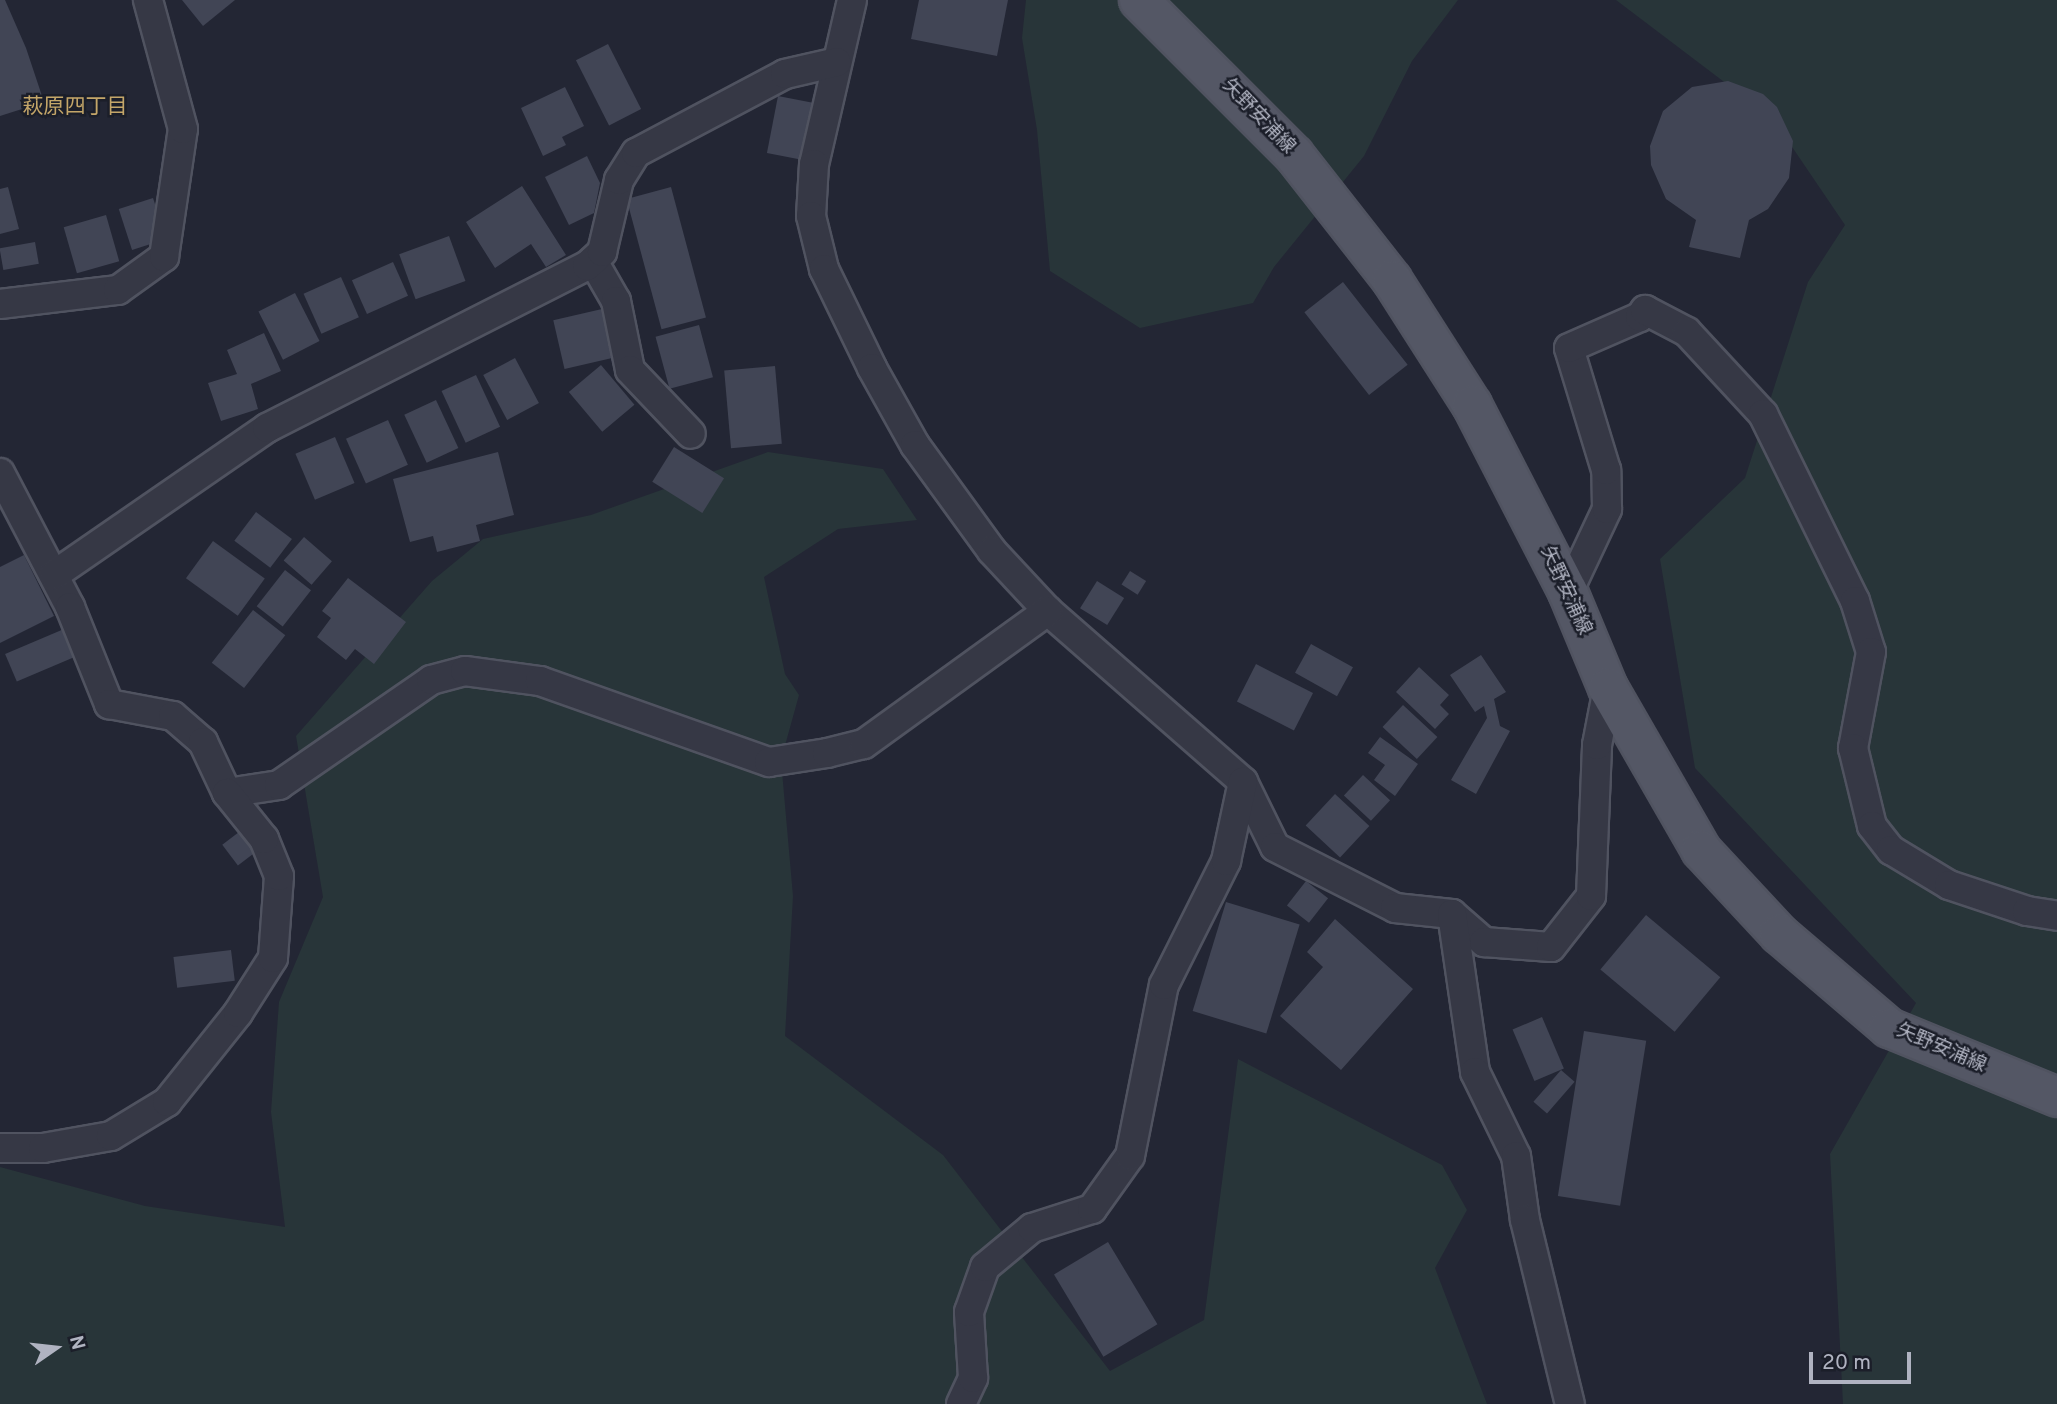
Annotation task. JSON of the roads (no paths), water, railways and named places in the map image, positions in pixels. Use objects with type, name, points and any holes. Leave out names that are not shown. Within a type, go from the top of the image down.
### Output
[{"type":"main road","name":"矢野安浦線","points":[[1139,0],[1160,16],[1294,155],[1392,280],[1472,405],[1568,592],[1608,688],[1701,850],[1779,934],[1889,1028],[2057,1097]]},
{"type":"street","points":[[0,304],[118,290],[164,257],[183,130],[148,0]]},
{"type":"street","points":[[852,0],[814,163],[811,216],[824,269],[915,445],[992,551],[1048,611],[1243,782],[1275,847],[1395,908],[1452,914],[1485,942],[1551,947],[1591,896],[1597,745],[1608,688]]},
{"type":"street","points":[[54,575],[267,428],[570,277],[593,261],[602,252],[619,180],[636,153],[785,74],[837,62]]},
{"type":"street","points":[[593,261],[616,300],[631,370],[691,434]]},
{"type":"street","points":[[1568,592],[1606,509],[1606,470],[1569,348],[1640,317],[1644,310],[1687,332],[1763,414],[1791,463],[1832,561],[1855,601],[1871,652],[1853,748],[1872,826],[1891,850],[1949,885],[2027,911],[2057,916]]},
{"type":"street","points":[[0,473],[54,575],[109,704],[173,716],[203,742],[227,793],[264,839],[279,876],[273,958],[238,1013],[167,1102],[111,1136],[43,1148],[0,1148]]},
{"type":"street","points":[[227,793],[278,785],[431,680],[465,671],[540,681],[769,762],[827,753],[864,744],[1048,611]]},
{"type":"street","points":[[961,1404],[973,1378],[969,1312],[985,1267],[1032,1228],[1092,1209],[1130,1156],[1164,985],[1226,861],[1243,782]]},
{"type":"street","points":[[1452,914],[1475,1072],[1516,1156],[1525,1220],[1570,1404]]},
{"type":"district","name":"萩原四丁目","points":[[75,108]]}]
